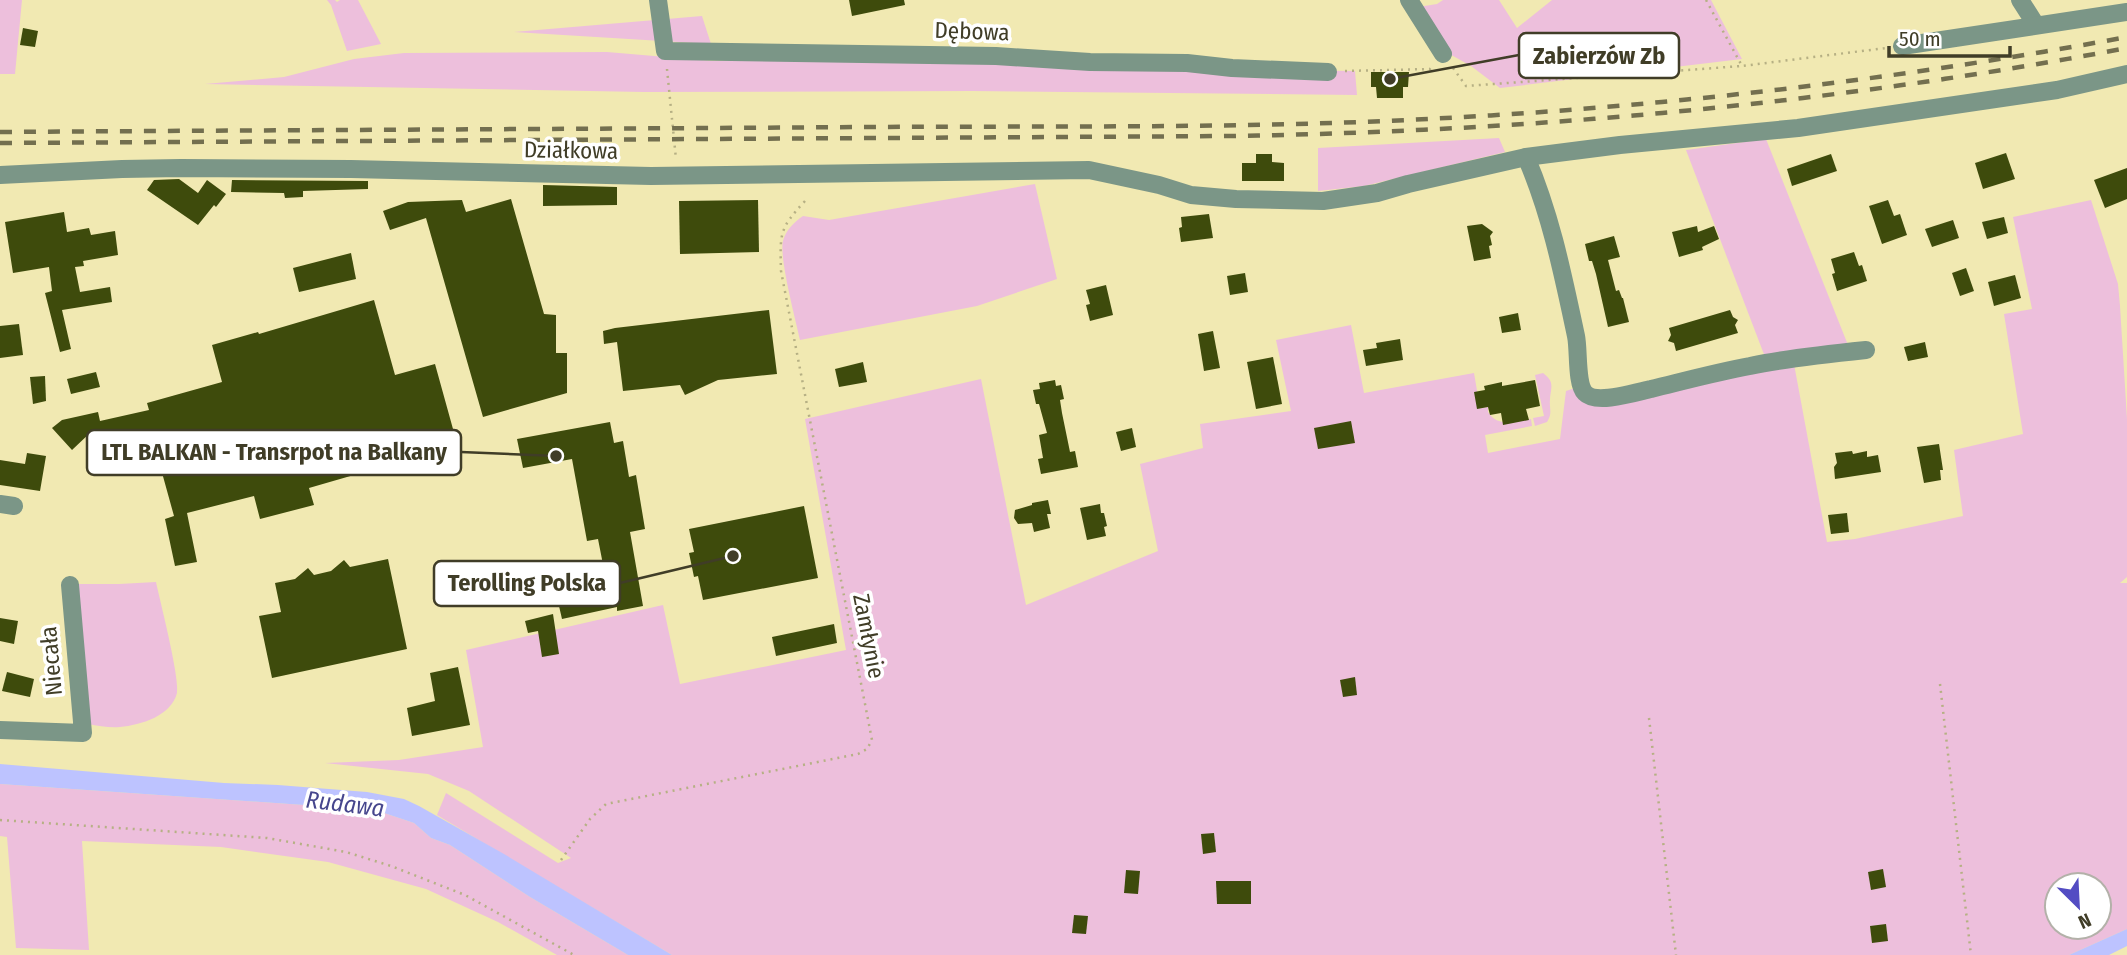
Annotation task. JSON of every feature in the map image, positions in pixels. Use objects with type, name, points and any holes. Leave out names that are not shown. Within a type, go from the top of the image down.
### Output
[{"type":"street","points":[[659,0],[665,51]]},
{"type":"street","points":[[1409,0],[1443,54]]},
{"type":"street","points":[[2020,0],[2036,24]]},
{"type":"street","points":[[1902,46],[2127,12]]},
{"type":"street","name":"Dębowa","points":[[665,51],[996,55],[1090,62],[1187,63],[1232,68],[1328,72]]},
{"type":"street","name":"Działkowa","points":[[0,175],[207,168],[677,175],[1089,170],[1140,180],[1192,195],[1236,200],[1323,201],[1377,193],[1526,158],[1620,145],[1798,128],[2057,90],[2127,74]]},
{"type":"street","points":[[1526,158],[1561,266],[1579,349],[1580,384],[1585,394],[1594,399],[1751,365],[1866,350]]},
{"type":"street","name":"Niecała","points":[[0,730],[82,733],[70,585]]},
{"type":"path","points":[[1706,0],[1742,66]]},
{"type":"path","points":[[1328,72],[1430,69],[1443,54],[1466,86],[1742,66],[1902,46]]},
{"type":"path","points":[[665,51],[677,175]]},
{"type":"path","name":"Zamłynie","points":[[561,860],[590,819],[606,804],[858,754],[867,749],[872,740],[781,271],[780,241],[786,222],[805,201]]},
{"type":"path","points":[[1940,684],[1971,955]]},
{"type":"path","points":[[1650,719],[1676,955]]},
{"type":"path","points":[[0,820],[267,838],[346,852],[466,895],[574,955]]},
{"type":"shaded area","points":[[0,0],[22,0],[15,74],[0,74]]},
{"type":"shaded area","points":[[327,0],[358,0],[381,44],[347,51]]},
{"type":"shaded area","points":[[1443,0],[1499,0],[1517,28],[1552,0],[1711,0],[1742,59],[1500,88],[1471,66],[1446,52],[1418,7],[1437,4]]},
{"type":"shaded area","points":[[702,16],[711,44],[514,32]]},
{"type":"shaded area","points":[[607,52],[713,61],[937,59],[1195,69],[1355,71],[1357,95],[972,91],[644,92],[205,84],[284,77],[354,59],[404,53]]},
{"type":"shaded area","points":[[1499,138],[1505,152],[1364,186],[1318,191],[1318,148]]},
{"type":"shaded area","points":[[1766,139],[1848,345],[1765,357],[1686,150]]},
{"type":"shaded area","points":[[1035,184],[1057,279],[977,306],[800,340],[782,249],[786,233],[803,216],[829,220]]},
{"type":"shaded area","points":[[2091,200],[2118,284],[2127,419],[2127,577],[2120,583],[2127,583],[2127,929],[2113,935],[2113,871],[2043,871],[2043,941],[2100,941],[2069,955],[672,955],[437,815],[446,793],[558,863],[571,858],[469,791],[428,774],[325,763],[399,760],[483,747],[466,650],[663,605],[680,684],[846,650],[805,419],[981,379],[1026,605],[1158,551],[1140,464],[1203,448],[1200,424],[1291,411],[1276,340],[1351,325],[1364,393],[1474,373],[1480,408],[1488,407],[1492,417],[1502,422],[1531,419],[1532,426],[1485,435],[1488,453],[1560,439],[1566,391],[1578,387],[1589,404],[1794,364],[1827,542],[1855,539],[1963,516],[1954,450],[2023,434],[2004,314],[2032,309],[2013,217]]},
{"type":"shaded area","points":[[1543,373],[1551,385],[1550,413],[1547,422],[1535,426],[1533,418],[1544,416],[1535,375]]},
{"type":"shaded area","points":[[156,582],[176,672],[177,693],[174,701],[154,718],[137,724],[112,727],[88,724],[76,584]]},
{"type":"shaded area","points":[[0,784],[375,810],[414,823],[431,838],[450,845],[530,897],[628,955],[557,955],[498,922],[426,889],[328,862],[221,847],[82,841],[89,950],[16,948],[7,837],[0,836]]},
{"type":"water","name":"Rudawa","points":[[0,764],[367,792],[404,799],[504,854],[672,955],[628,955],[530,897],[450,845],[431,838],[414,823],[375,810],[0,784]]},
{"type":"water","points":[[2127,929],[2127,946],[2109,955],[2069,955],[2100,941],[2113,941],[2113,935]]},
{"type":"building","points":[[849,0],[904,0],[905,5],[852,16]]},
{"type":"building","points":[[23,28],[38,31],[35,47],[20,45]]},
{"type":"building","points":[[1371,72],[1409,72],[1408,87],[1403,87],[1403,98],[1377,98],[1376,87],[1371,87]]},
{"type":"building","points":[[2006,153],[2015,179],[1983,189],[1975,163]]},
{"type":"building","points":[[1256,154],[1272,154],[1272,162],[1284,163],[1284,181],[1242,181],[1242,163],[1256,163]]},
{"type":"building","points":[[1831,154],[1837,171],[1792,186],[1787,169]]},
{"type":"building","points":[[2127,168],[2127,199],[2105,208],[2094,180]]},
{"type":"building","points":[[179,179],[198,193],[207,180],[226,194],[198,225],[147,190],[154,180]]},
{"type":"building","points":[[232,180],[368,181],[368,189],[303,191],[303,197],[285,198],[284,193],[231,192]]},
{"type":"building","points":[[543,185],[617,187],[617,205],[543,206]]},
{"type":"building","points":[[511,199],[544,314],[556,315],[556,353],[567,353],[567,393],[483,417],[426,218],[390,230],[383,211],[408,202],[462,200],[466,212]]},
{"type":"building","points":[[758,200],[759,252],[680,254],[679,201]]},
{"type":"building","points":[[1888,200],[1894,216],[1900,214],[1907,235],[1882,244],[1869,206]]},
{"type":"building","points":[[64,212],[67,232],[89,228],[91,235],[115,231],[118,255],[83,261],[84,266],[75,267],[80,292],[110,287],[112,302],[62,310],[71,349],[60,352],[45,293],[52,291],[49,267],[13,273],[5,222]]},
{"type":"building","points":[[1209,214],[1213,238],[1181,242],[1181,217]]},
{"type":"building","points":[[2004,217],[2008,233],[1987,239],[1982,222]]},
{"type":"building","points":[[1953,220],[1959,238],[1932,247],[1925,229]]},
{"type":"building","points":[[1482,224],[1493,232],[1490,236],[1492,245],[1489,246],[1491,258],[1474,261],[1467,226]]},
{"type":"building","points":[[1697,226],[1698,232],[1714,226],[1719,239],[1702,247],[1703,250],[1679,257],[1672,232]]},
{"type":"building","points":[[1614,236],[1620,257],[1608,260],[1616,291],[1619,290],[1623,298],[1629,322],[1608,327],[1596,274],[1585,244]]},
{"type":"building","points":[[1854,252],[1867,281],[1837,291],[1831,259]]},
{"type":"building","points":[[351,253],[356,279],[299,292],[293,268]]},
{"type":"building","points":[[1966,268],[1974,291],[1960,296],[1952,273]]},
{"type":"building","points":[[1245,273],[1248,292],[1230,295],[1227,276]]},
{"type":"building","points":[[2015,275],[2021,298],[1994,306],[1988,282]]},
{"type":"building","points":[[1106,285],[1113,315],[1090,321],[1086,305],[1090,304],[1086,290]]},
{"type":"building","points":[[374,300],[395,375],[435,364],[453,429],[413,440],[416,457],[309,488],[314,505],[260,519],[254,496],[187,513],[197,562],[175,566],[165,519],[174,516],[156,451],[98,464],[91,432],[72,450],[52,428],[62,420],[98,412],[100,421],[149,410],[147,403],[222,382],[212,345]]},
{"type":"building","points":[[769,310],[777,374],[718,380],[685,395],[680,385],[623,391],[617,342],[604,344],[603,331],[615,328]]},
{"type":"building","points":[[1730,310],[1738,320],[1735,325],[1738,333],[1676,351],[1674,343],[1668,341],[1671,335],[1669,328]]},
{"type":"building","points":[[1518,313],[1521,330],[1502,333],[1499,317]]},
{"type":"building","points":[[19,324],[23,355],[0,358],[0,326]]},
{"type":"building","points":[[1213,331],[1220,368],[1204,371],[1198,334]]},
{"type":"building","points":[[1400,339],[1403,360],[1366,366],[1363,350],[1377,348],[1376,343]]},
{"type":"building","points":[[1925,342],[1928,357],[1908,361],[1904,347]]},
{"type":"building","points":[[1273,357],[1282,404],[1256,409],[1247,362]]},
{"type":"building","points":[[863,362],[867,382],[839,387],[835,369]]},
{"type":"building","points":[[96,372],[100,387],[71,394],[67,379]]},
{"type":"building","points":[[45,376],[46,401],[33,404],[30,377]]},
{"type":"building","points":[[1055,380],[1056,386],[1061,385],[1064,399],[1060,400],[1070,452],[1075,451],[1078,467],[1041,474],[1038,459],[1043,458],[1039,435],[1047,433],[1033,390],[1040,389],[1039,383]]},
{"type":"building","points":[[1535,380],[1540,406],[1526,409],[1529,420],[1503,425],[1501,413],[1490,415],[1488,407],[1477,409],[1474,392],[1485,390],[1484,386],[1502,382],[1502,386]]},
{"type":"building","points":[[1351,421],[1355,443],[1318,449],[1314,428]]},
{"type":"building","points":[[610,422],[614,443],[623,441],[629,477],[636,475],[645,529],[630,532],[643,606],[617,611],[617,607],[562,619],[559,606],[609,595],[598,539],[587,541],[572,459],[523,468],[517,439]]},
{"type":"building","points":[[1132,428],[1136,447],[1121,451],[1116,432]]},
{"type":"building","points":[[1939,444],[1943,470],[1940,470],[1941,480],[1924,483],[1917,447]]},
{"type":"building","points":[[1852,451],[1853,454],[1867,451],[1867,457],[1878,455],[1881,472],[1835,479],[1835,453]]},
{"type":"building","points":[[27,453],[46,456],[40,491],[0,485],[0,460],[25,464]]},
{"type":"building","points":[[1048,500],[1050,528],[1034,532],[1032,523],[1018,524],[1014,518],[1015,510]]},
{"type":"building","points":[[1100,504],[1107,526],[1104,527],[1106,536],[1087,540],[1080,508]]},
{"type":"building","points":[[804,506],[818,578],[703,600],[689,553],[694,552],[689,529]]},
{"type":"building","points":[[1847,513],[1849,532],[1831,534],[1828,515]]},
{"type":"building","points":[[388,559],[407,649],[272,678],[259,616],[281,612],[275,583],[295,579],[308,568],[314,575],[331,571],[344,560],[350,567]]},
{"type":"building","points":[[553,614],[559,654],[542,657],[538,631],[528,633],[525,621]]},
{"type":"building","points":[[0,618],[18,621],[14,644],[0,641]]},
{"type":"building","points":[[834,624],[837,643],[776,656],[772,637]]},
{"type":"building","points":[[458,667],[470,725],[412,736],[407,708],[435,701],[430,673]]},
{"type":"building","points":[[7,672],[34,679],[30,697],[2,691]]},
{"type":"building","points":[[1355,677],[1357,695],[1343,697],[1340,680]]},
{"type":"building","points":[[1214,833],[1216,852],[1203,854],[1201,834]]},
{"type":"building","points":[[1883,869],[1886,887],[1871,890],[1868,872]]},
{"type":"building","points":[[1126,870],[1140,871],[1138,894],[1124,893]]},
{"type":"building","points":[[1216,881],[1251,881],[1251,904],[1217,904]]},
{"type":"building","points":[[1074,915],[1088,916],[1086,934],[1072,933]]},
{"type":"building","points":[[1886,924],[1888,941],[1872,943],[1870,926]]},
{"type":"railway","points":[[0,132],[1176,126],[1361,122],[1554,111],[1746,93],[1937,69],[2127,37]]},
{"type":"railway","points":[[0,143],[1232,136],[1457,128],[1569,121],[1793,99],[1905,85],[2127,48]]},
{"type":"place","name":"Zabierzów Zb","points":[[1390,79]]},
{"type":"place","name":"LTL BALKAN - Transrpot na Balkany","points":[[556,456]]},
{"type":"place","name":"Terolling Polska","points":[[733,556]]}]
